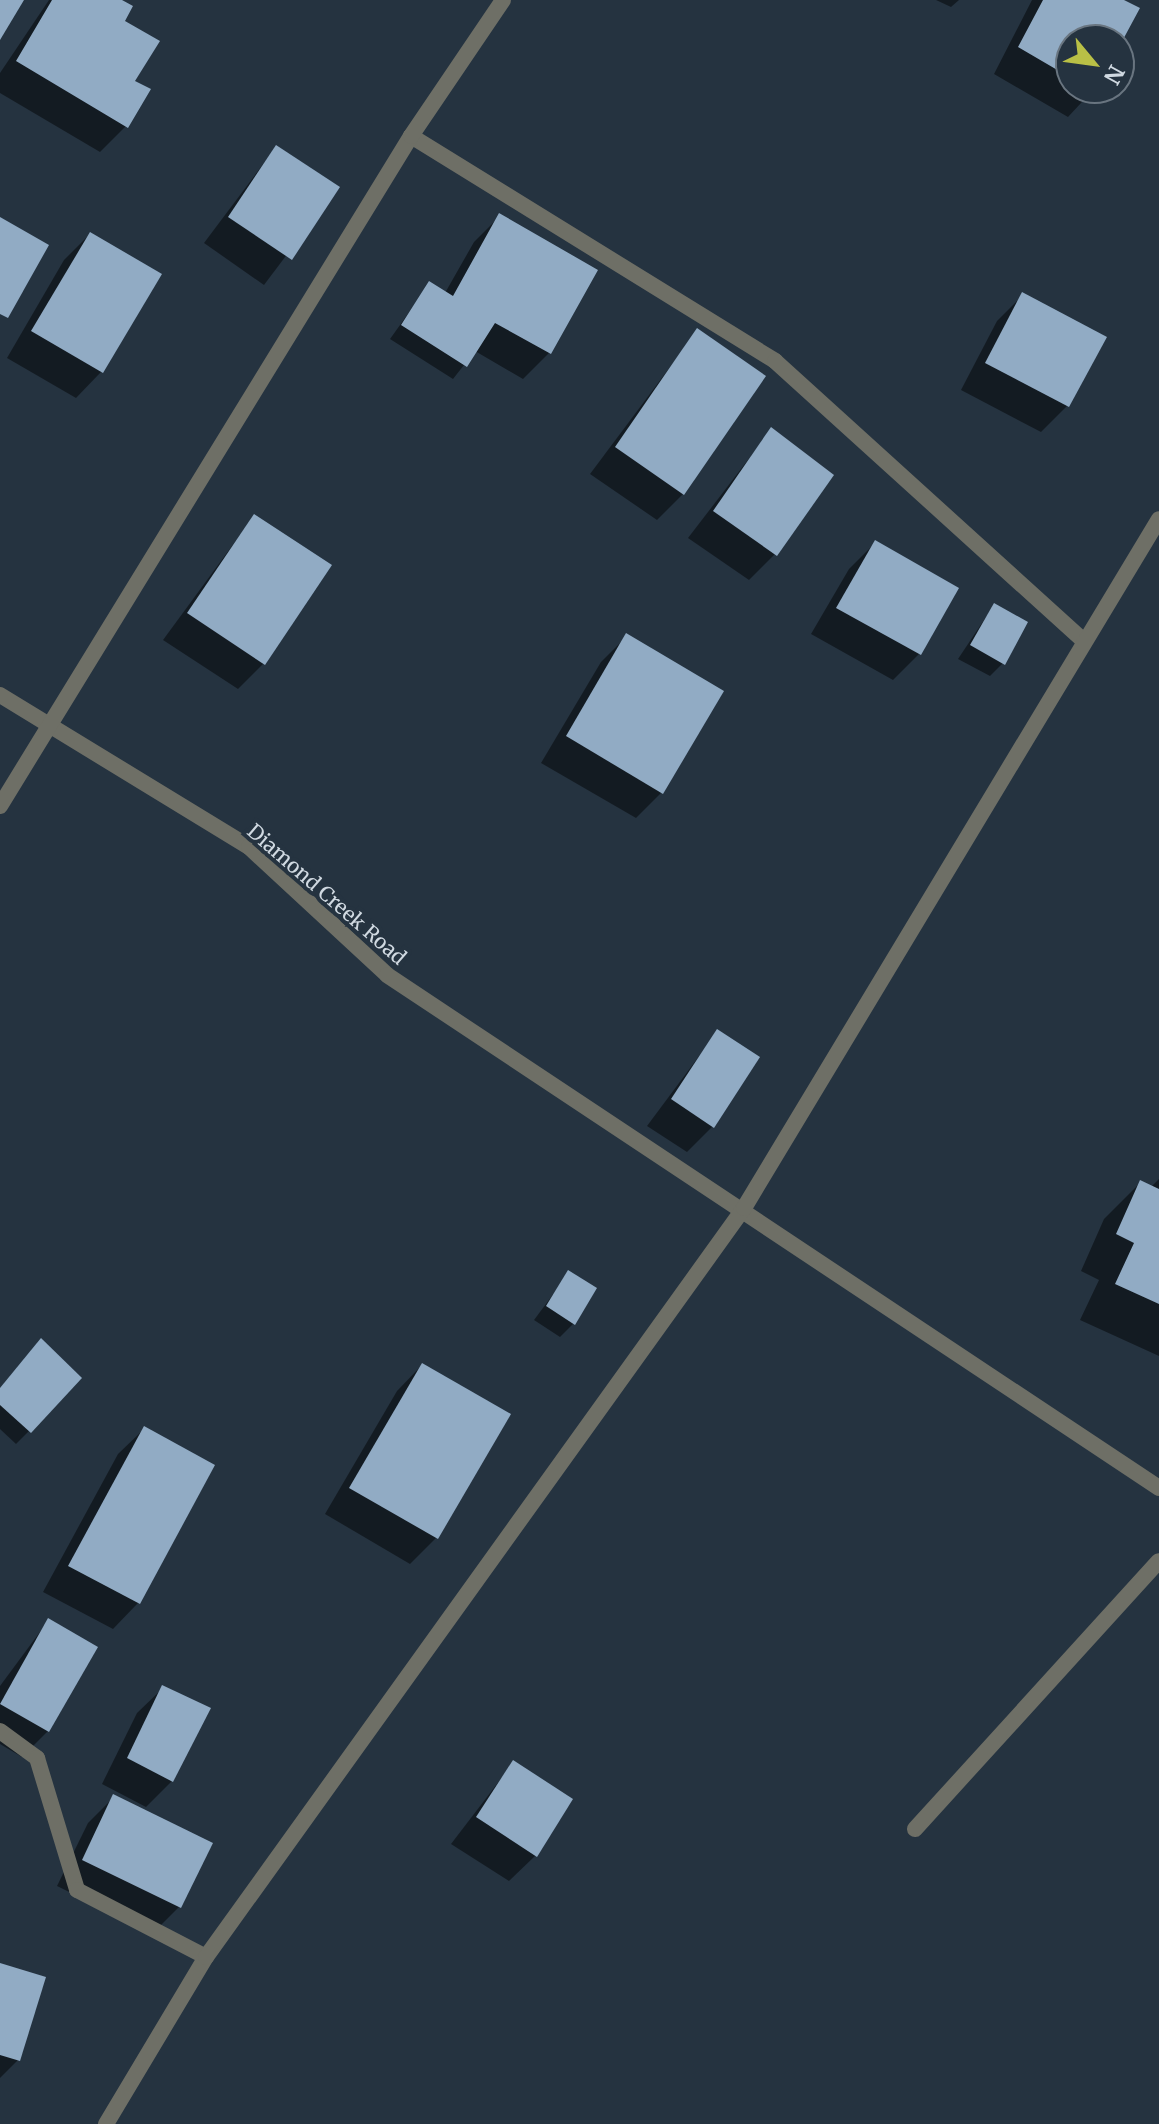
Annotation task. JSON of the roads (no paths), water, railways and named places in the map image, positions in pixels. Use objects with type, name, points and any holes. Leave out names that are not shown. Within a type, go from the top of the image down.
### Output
[{"type":"street","points":[[0,806],[53,725],[411,136],[503,0]]},
{"type":"street","points":[[411,136],[775,361],[1083,640]]},
{"type":"street","points":[[106,2124],[206,1957],[744,1208],[1083,640],[1159,519]]},
{"type":"street","name":"Diamond Creek Road","points":[[0,695],[249,847],[387,975],[744,1208],[1159,1488]]},
{"type":"street","points":[[915,1829],[1159,1561]]},
{"type":"street","points":[[0,1731],[37,1758],[77,1890],[206,1957]]}]
